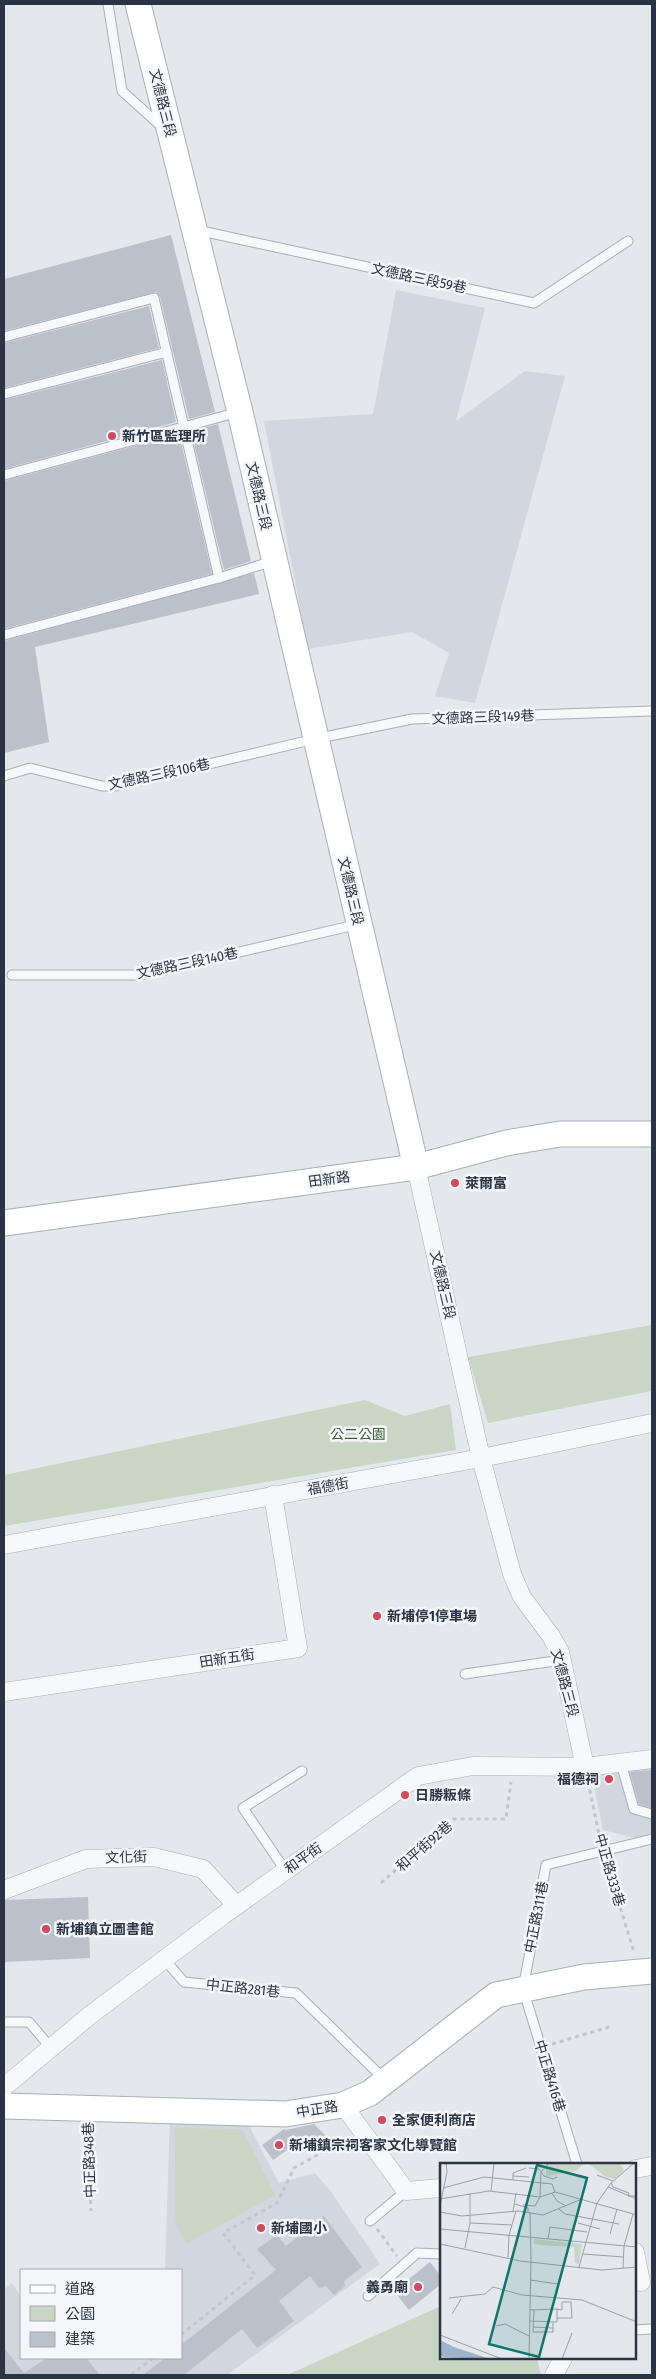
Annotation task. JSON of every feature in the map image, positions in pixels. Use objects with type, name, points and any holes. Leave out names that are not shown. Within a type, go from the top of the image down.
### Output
[{"type":"main road","name":"文德路三段","points":[[138,4],[240,412],[273,561],[416,1167]]},
{"type":"main road","name":"田新路","points":[[4,1223],[416,1167],[506,1143],[560,1134],[652,1134]]},
{"type":"main road","name":"中正路","points":[[4,2106],[88,2110],[139,2108],[285,2114],[343,2105],[370,2093],[496,1995],[584,1977],[646,1971]]},
{"type":"street","name":"文德路三段","points":[[416,1167],[481,1458],[512,1574],[522,1598],[551,1636],[562,1660],[585,1767]]},
{"type":"street","name":"福德街","points":[[4,1545],[481,1458],[652,1423]]},
{"type":"street","name":"田新五街","points":[[4,1692],[298,1648],[273,1495]]},
{"type":"street","name":"和平街","points":[[4,2087],[164,1959],[236,1905],[418,1776],[474,1766],[585,1767],[652,1759]]},
{"type":"street","name":"文化街","points":[[4,1890],[86,1859],[154,1856],[203,1870],[236,1905]]},
{"type":"street","points":[[343,2105],[406,2191],[440,2188]]},
{"type":"street","points":[[636,2169],[652,2166]]},
{"type":"street","points":[[636,2257],[641,2282]]},
{"type":"street","points":[[554,2375],[562,2359]]},
{"type":"lane","points":[[108,4],[122,91],[172,136]]},
{"type":"lane","name":"文德路三段59巷","points":[[194,230],[534,303],[628,241]]},
{"type":"lane","points":[[4,337],[154,298],[219,578]]},
{"type":"lane","points":[[4,394],[167,352]]},
{"type":"lane","points":[[4,475],[240,412]]},
{"type":"lane","points":[[4,635],[219,578],[273,561]]},
{"type":"lane","name":"文德路三段149巷","points":[[315,739],[412,719],[652,711]]},
{"type":"lane","name":"文德路三段106巷","points":[[4,776],[30,768],[102,786],[115,786],[315,739]]},
{"type":"lane","name":"文德路三段140巷","points":[[12,975],[141,974],[359,924]]},
{"type":"lane","points":[[465,1674],[562,1660]]},
{"type":"lane","points":[[621,1763],[634,1809],[652,1814]]},
{"type":"lane","points":[[285,1870],[243,1808],[302,1771]]},
{"type":"lane","name":"中正路311巷","points":[[523,1988],[546,1865],[652,1839]]},
{"type":"lane","name":"中正路281巷","points":[[164,1959],[184,1982],[296,1993],[386,2081]]},
{"type":"lane","name":"中正路416巷","points":[[523,1988],[577,2163]]},
{"type":"lane","points":[[4,2022],[29,2022],[51,2048]]},
{"type":"lane","points":[[370,2221],[406,2191]]},
{"type":"lane","points":[[368,2296],[416,2253],[440,2254]]},
{"type":"lane","points":[[636,2330],[652,2329]]},
{"type":"path","name":"和平街92巷","points":[[381,1883],[453,1820],[506,1820],[513,1766]]},
{"type":"path","name":"中正路333巷","points":[[585,1767],[602,1850],[646,1971]]},
{"type":"path","points":[[542,2047],[609,2027]]},
{"type":"path","name":"中正路348巷","points":[[88,2110],[91,2211]]},
{"type":"path","points":[[182,2334],[255,2275],[223,2233],[277,2203],[294,2168],[362,2131]]},
{"type":"path","points":[[370,2221],[404,2264]]},
{"type":"path","points":[[131,2375],[152,2359]]},
{"type":"shaded area","points":[[396,290],[485,308],[456,421],[525,371],[565,376],[475,703],[435,696],[449,653],[412,632],[308,649],[264,421],[373,414]]},
{"type":"shaded area","points":[[652,1764],[652,1842],[603,1830],[592,1775]]},
{"type":"shaded area","name":"新埔國小","points":[[170,2115],[246,2120],[279,2183],[315,2173],[332,2193],[380,2264],[227,2375],[4,2375],[4,2290],[12,2283],[20,2295],[20,2359],[182,2359],[182,2269],[165,2269]]},
{"type":"green space","points":[[652,1325],[652,1391],[488,1423],[468,1357]]},
{"type":"green space","name":"公二公園","points":[[365,1400],[405,1416],[450,1404],[456,1450],[4,1526],[4,1475]]},
{"type":"green space","points":[[175,2128],[242,2129],[275,2195],[186,2244],[175,2222]]},
{"type":"green space","points":[[440,2306],[440,2359],[537,2359],[541,2375],[287,2375]]},
{"type":"building","points":[[171,235],[215,412],[189,419],[160,297],[156,292],[4,331],[4,279]]},
{"type":"building","points":[[149,306],[159,348],[4,388],[4,343]]},
{"type":"building","points":[[162,360],[176,422],[4,469],[4,400]]},
{"type":"building","points":[[218,424],[251,561],[224,570],[191,431]]},
{"type":"building","points":[[179,434],[212,574],[4,629],[4,481]]},
{"type":"building","points":[[254,573],[259,594],[35,647],[49,742],[4,753],[4,641]]},
{"type":"building","points":[[652,1770],[652,1808],[639,1804],[630,1772]]},
{"type":"building","name":"新埔鎮立圖書館","points":[[88,1897],[90,1958],[4,1962],[4,1900]]},
{"type":"building","points":[[314,2124],[329,2139],[314,2154],[300,2141],[273,2160],[262,2145],[284,2129]]},
{"type":"building","points":[[324,2216],[362,2267],[344,2281],[345,2286],[334,2295],[326,2286],[319,2288],[310,2276],[279,2301],[294,2321],[257,2348],[242,2329],[184,2375],[143,2375],[164,2359],[182,2359],[182,2344],[276,2270],[257,2249],[277,2235],[286,2246]]},
{"type":"building","name":"義勇廟","points":[[430,2262],[440,2275],[440,2285],[409,2310],[394,2291]]},
{"type":"building","points":[[4,2348],[24,2373],[45,2359],[87,2359],[100,2375],[4,2375]]},
{"type":"place","name":"新竹區監理所","points":[[112,436]]},
{"type":"place","name":"萊爾富","points":[[455,1183]]},
{"type":"place","name":"新埔停1停車場","points":[[377,1616]]},
{"type":"place","name":"福德祠","points":[[609,1779]]},
{"type":"place","name":"日勝粄條","points":[[405,1795]]},
{"type":"place","name":"新埔鎮立圖書館","points":[[46,1929]]},
{"type":"place","name":"全家便利商店","points":[[382,2120]]},
{"type":"place","name":"新埔鎮宗祠客家文化導覽館","points":[[279,2145]]},
{"type":"place","name":"新埔國小","points":[[261,2228]]},
{"type":"place","name":"義勇廟","points":[[418,2287]]}]
